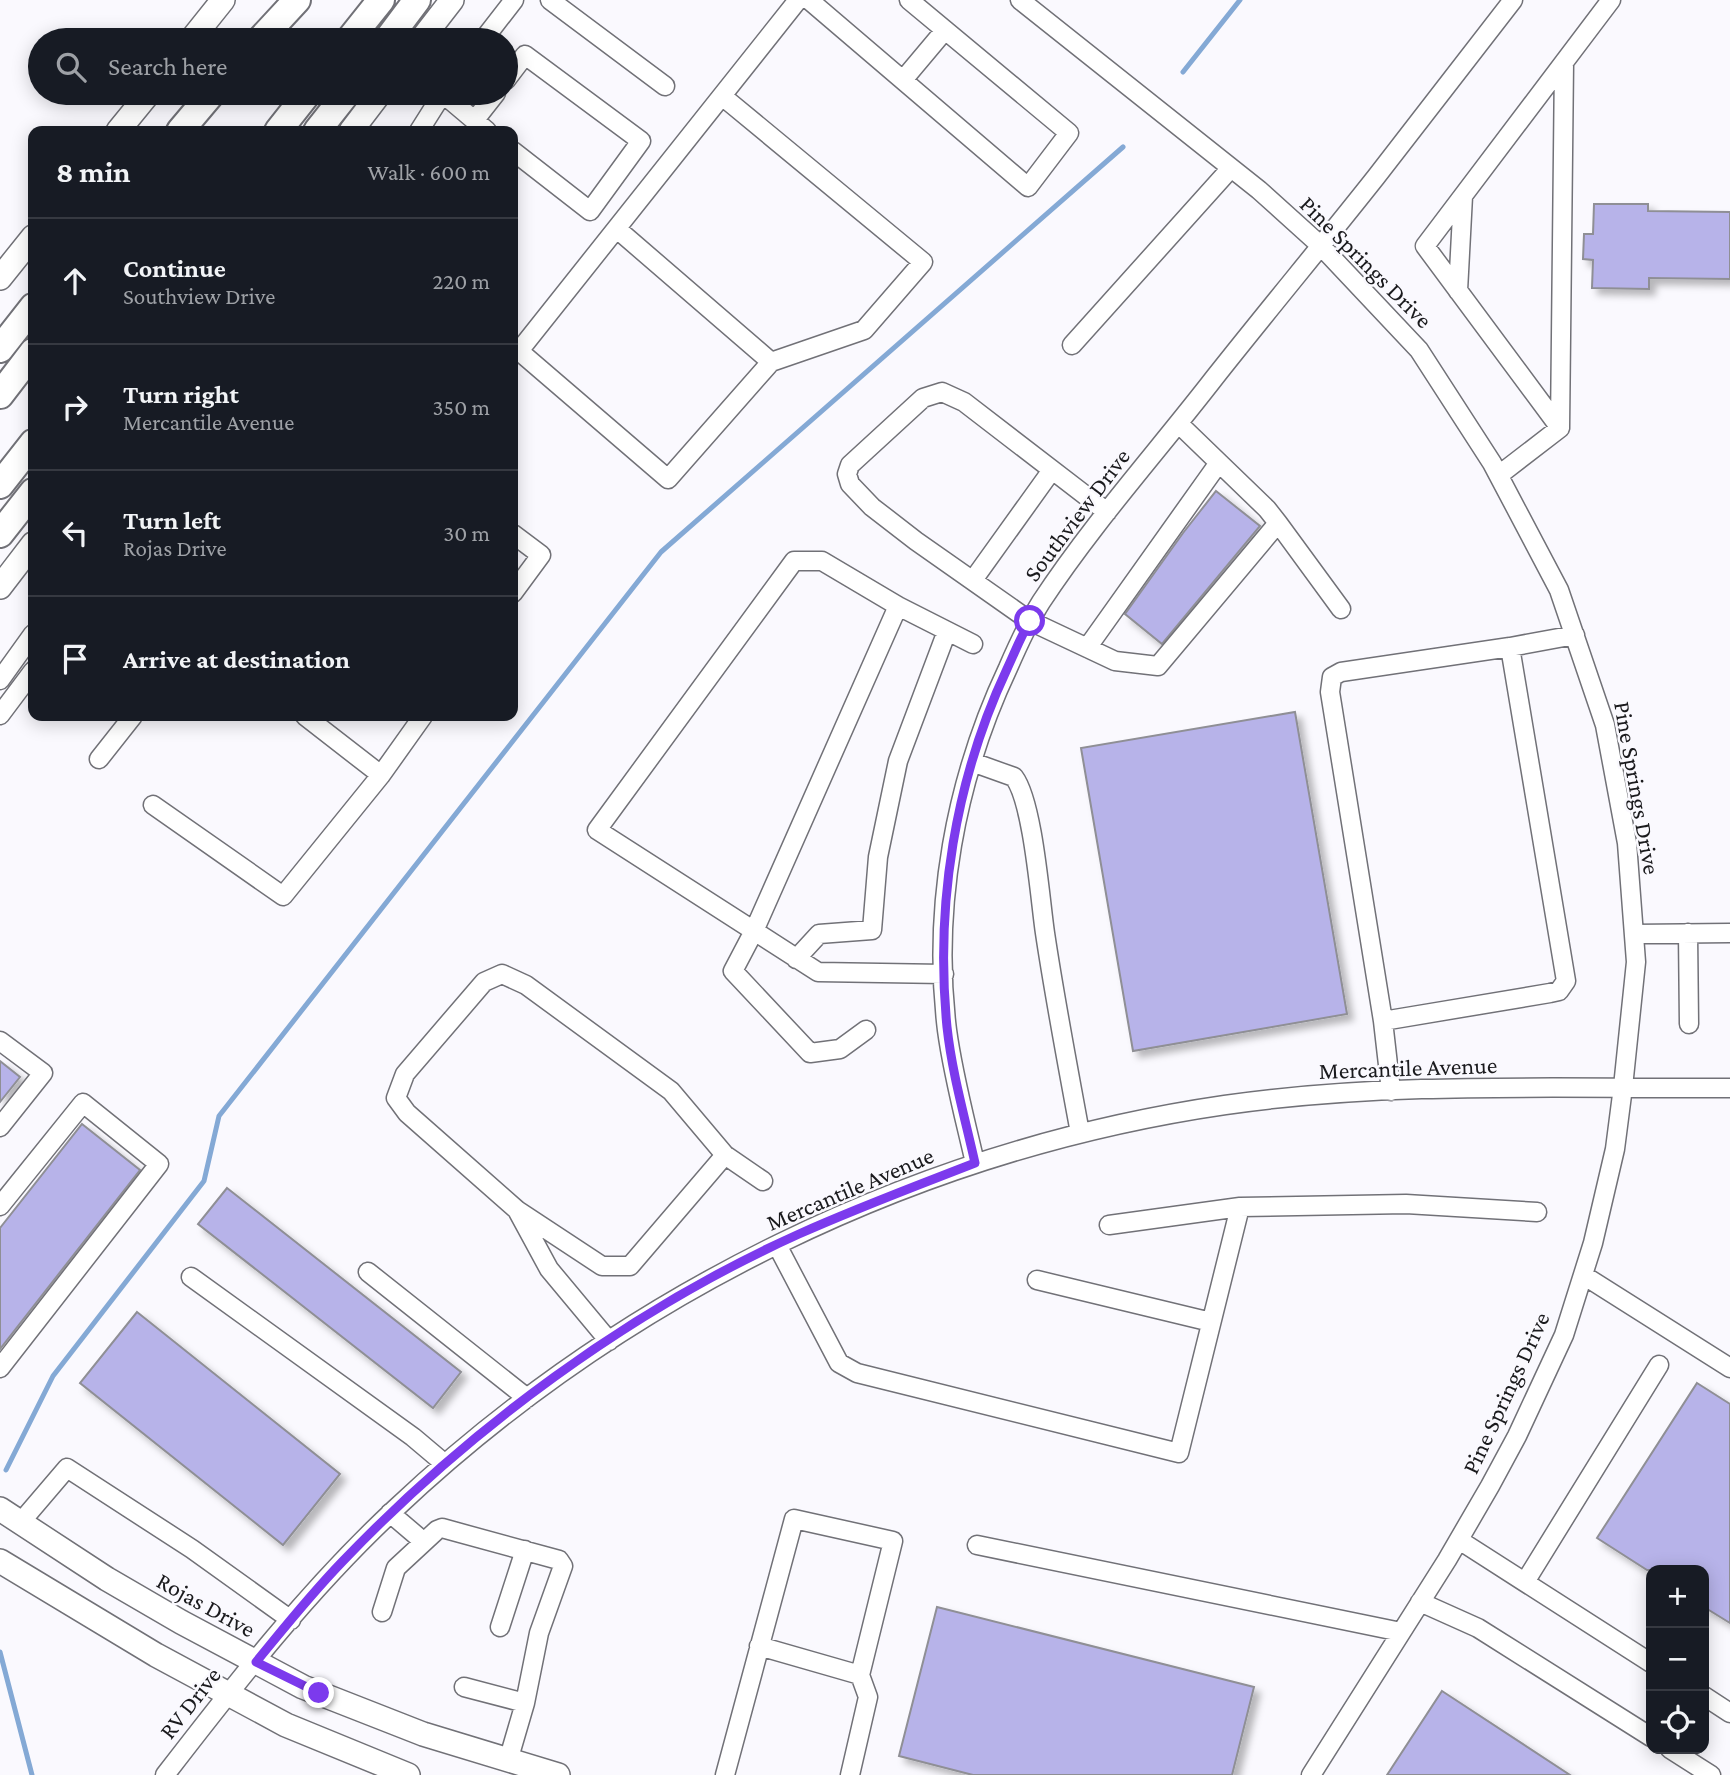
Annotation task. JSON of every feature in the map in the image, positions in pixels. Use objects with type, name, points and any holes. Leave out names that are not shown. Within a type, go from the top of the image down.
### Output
[{"type":"highway","points":[[271,28],[297,0]]},
{"type":"highway","points":[[282,28],[304,0]]},
{"type":"highway","points":[[359,28],[381,0]]},
{"type":"highway","points":[[396,28],[417,0]]},
{"type":"highway","points":[[184,126],[202,105]]},
{"type":"highway","points":[[207,126],[223,105]]},
{"type":"highway","points":[[282,126],[299,105]]},
{"type":"highway","points":[[321,126],[338,105]]},
{"type":"highway","points":[[0,349],[28,313]]},
{"type":"highway","points":[[0,395],[28,359]]},
{"type":"highway","points":[[0,485],[28,449]]},
{"type":"highway","points":[[0,534],[28,498]]},
{"type":"main road","points":[[201,28],[223,0]]},
{"type":"main road","points":[[430,28],[452,0]]},
{"type":"main road","points":[[122,126],[139,105]]},
{"type":"main road","points":[[355,126],[371,105]]},
{"type":"main road","points":[[0,278],[28,243]]},
{"type":"main road","points":[[0,587],[28,551]]},
{"type":"main road","name":"Rojas Drive","points":[[0,1509],[107,1579],[256,1662],[334,1700],[423,1734],[558,1775]]},
{"type":"main road","points":[[0,1561],[156,1655],[286,1726],[408,1775]]},
{"type":"street","points":[[493,28],[514,0]]},
{"type":"street","points":[[551,0],[665,86]]},
{"type":"street","points":[[722,96],[923,262],[864,330],[771,362],[668,479],[519,351],[617,229],[722,96],[799,0]]},
{"type":"street","points":[[809,0],[1028,187],[1069,133],[909,0]]},
{"type":"street","name":"Pine Springs Drive","points":[[1020,0],[1231,168],[1320,245],[1419,350],[1499,475],[1559,590],[1605,724],[1627,843],[1636,962],[1623,1087],[1615,1149],[1593,1243],[1564,1335],[1512,1446],[1459,1539],[1311,1775]]},
{"type":"street","name":"Southview Drive","points":[[975,1163],[947,1028],[943,918],[958,816],[992,702],[1030,621],[1107,512],[1375,178],[1513,0]]},
{"type":"street","points":[[1560,428],[1425,246],[1611,0]]},
{"type":"street","points":[[903,79],[945,30]]},
{"type":"street","points":[[518,64],[525,55],[641,141],[590,211],[518,155]]},
{"type":"street","points":[[1560,428],[1564,62]]},
{"type":"street","points":[[422,126],[435,105]]},
{"type":"street","points":[[456,105],[481,126],[491,105]]},
{"type":"street","points":[[1072,345],[1231,168]]},
{"type":"street","points":[[1458,291],[1463,196]]},
{"type":"street","points":[[617,229],[771,362]]},
{"type":"street","points":[[1107,512],[964,402],[948,393],[933,393],[923,398],[850,465],[847,474],[850,484],[872,507],[1030,621],[1115,662],[1158,666],[1278,523]]},
{"type":"street","points":[[1179,424],[1267,509],[1341,609]]},
{"type":"street","points":[[1499,475],[1560,428]]},
{"type":"street","points":[[1087,648],[1218,464]]},
{"type":"street","points":[[973,580],[1052,470]]},
{"type":"street","points":[[518,538],[541,555],[518,586]]},
{"type":"street","points":[[944,974],[818,972],[597,830],[794,561],[822,561],[898,606],[973,644]]},
{"type":"street","points":[[866,1030],[839,1049],[810,1054],[733,971],[754,931],[898,606]]},
{"type":"street","points":[[796,959],[819,934],[872,930],[878,857],[898,761],[947,631]]},
{"type":"street","points":[[1391,1091],[1330,692],[1332,677],[1341,672],[1510,648],[1575,635]]},
{"type":"street","points":[[0,680],[28,641]]},
{"type":"street","points":[[1382,1021],[1550,993],[1559,991],[1566,981],[1510,648]]},
{"type":"street","points":[[0,715],[28,678]]},
{"type":"street","points":[[99,759],[129,721]]},
{"type":"street","points":[[311,721],[381,775]]},
{"type":"street","points":[[153,805],[283,897],[381,775],[419,721]]},
{"type":"street","points":[[972,762],[1014,777],[1021,791],[1031,836],[1080,1133]]},
{"type":"street","points":[[1688,933],[1689,1024]]},
{"type":"street","points":[[1634,934],[1730,933]]},
{"type":"street","points":[[725,1155],[630,1266],[602,1266],[517,1210],[407,1113],[396,1098],[405,1074],[484,982],[502,974],[526,985],[671,1091],[725,1155],[763,1181]]},
{"type":"street","points":[[0,1041],[43,1073],[0,1127]]},
{"type":"street","name":"Mercantile Avenue","points":[[256,1662],[341,1563],[390,1513],[445,1464],[527,1398],[609,1341],[684,1294],[778,1245],[975,1163],[1080,1133],[1147,1118],[1228,1105],[1391,1091],[1730,1088]]},
{"type":"street","points":[[0,1206],[83,1103],[159,1164],[0,1368]]},
{"type":"street","points":[[1109,1225],[1240,1208],[1406,1204],[1537,1212]]},
{"type":"street","points":[[778,1245],[839,1363],[857,1373],[1179,1453],[1240,1208]]},
{"type":"street","points":[[517,1210],[549,1269],[609,1341]]},
{"type":"street","points":[[368,1272],[527,1398]]},
{"type":"street","points":[[1583,1275],[1730,1368]]},
{"type":"street","points":[[191,1277],[412,1437],[445,1464]]},
{"type":"street","points":[[1037,1280],[1211,1322]]},
{"type":"street","points":[[1525,1582],[1660,1364]]},
{"type":"street","points":[[20,1523],[66,1468],[192,1549],[290,1620]]},
{"type":"street","points":[[390,1513],[424,1542]]},
{"type":"street","points":[[725,1775],[793,1519],[893,1541],[860,1675],[868,1697],[850,1775]]},
{"type":"street","points":[[382,1612],[397,1568],[442,1528],[559,1560],[563,1566],[539,1633],[508,1761]]},
{"type":"street","points":[[1459,1539],[1646,1660]]},
{"type":"street","points":[[977,1545],[1401,1632]]},
{"type":"street","points":[[500,1627],[525,1550]]},
{"type":"street","points":[[1420,1602],[1478,1628],[1646,1734]]},
{"type":"street","points":[[760,1646],[860,1675]]},
{"type":"street","name":"RV Drive","points":[[165,1775],[228,1693],[256,1662]]},
{"type":"street","points":[[464,1687],[524,1703]]},
{"type":"street","points":[[1709,1699],[1730,1713]]},
{"type":"street","points":[[1678,1754],[1711,1775]]},
{"type":"building","points":[[1594,204],[1648,204],[1648,211],[1730,212],[1730,279],[1649,278],[1649,289],[1592,288],[1593,260],[1583,259],[1584,234],[1593,234]]},
{"type":"building","points":[[1216,491],[1260,526],[1162,644],[1125,614]]},
{"type":"building","points":[[1295,712],[1347,1014],[1133,1051],[1081,748]]},
{"type":"building","points":[[0,1061],[20,1077],[0,1102]]},
{"type":"building","points":[[82,1124],[140,1170],[0,1349],[0,1228]]},
{"type":"building","points":[[227,1188],[461,1372],[433,1408],[198,1224]]},
{"type":"building","points":[[137,1312],[340,1474],[283,1545],[80,1383]]},
{"type":"building","points":[[1697,1383],[1730,1404],[1730,1623],[1709,1610],[1709,1565],[1646,1565],[1646,1569],[1597,1538]]},
{"type":"building","points":[[937,1607],[1254,1687],[1232,1775],[973,1775],[899,1756]]},
{"type":"building","points":[[1442,1691],[1570,1775],[1387,1775]]},
{"type":"waterway","points":[[1183,72],[1240,0]]},
{"type":"waterway","points":[[6,1470],[53,1376],[204,1181],[219,1116],[661,552],[1123,147]]},
{"type":"waterway","points":[[0,1652],[32,1775]]},
{"type":"route","points":[[319,1693],[256,1662],[341,1563],[391,1512],[445,1464],[586,1355],[684,1294],[798,1235],[975,1163],[947,1028],[942,953],[943,918],[958,816],[983,723],[1030,621]]}]
